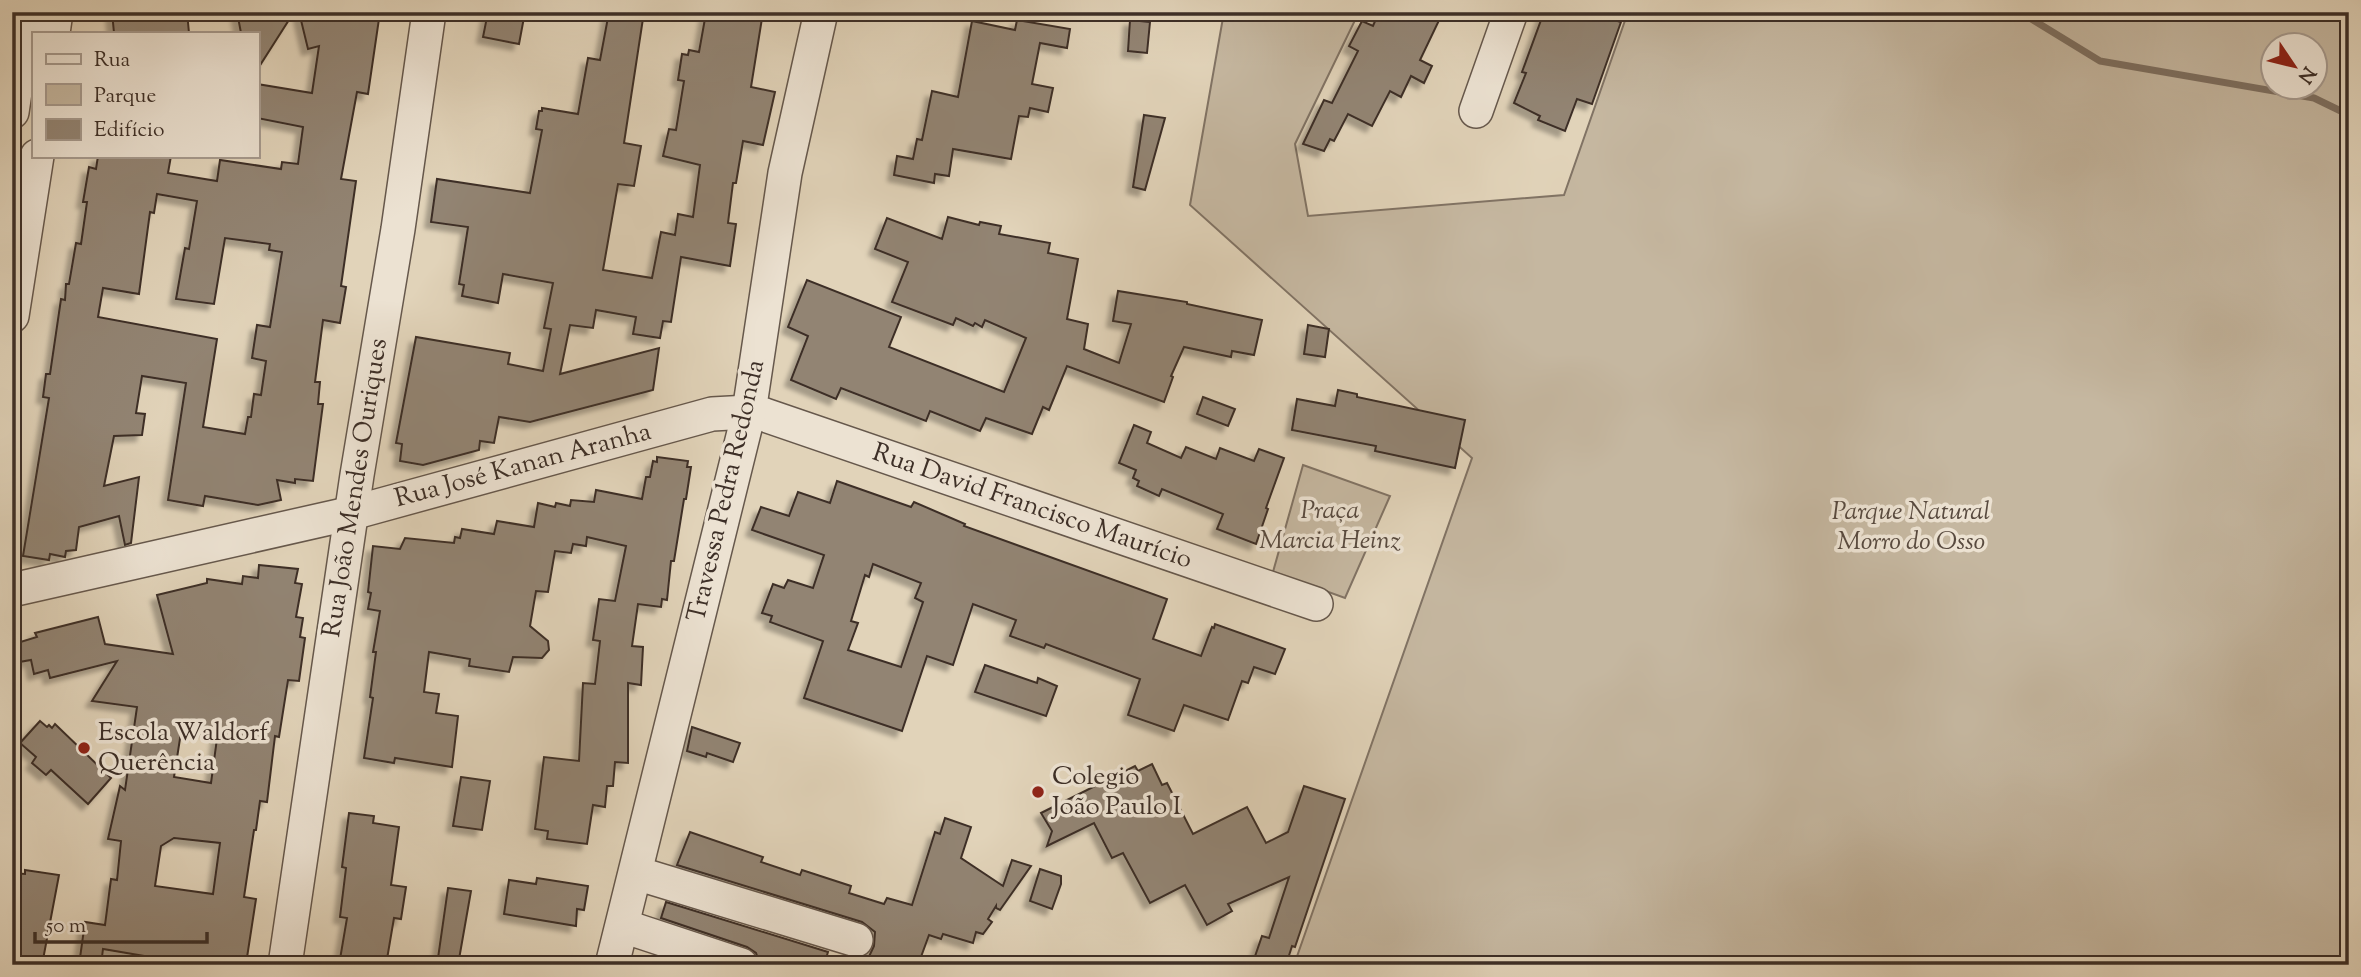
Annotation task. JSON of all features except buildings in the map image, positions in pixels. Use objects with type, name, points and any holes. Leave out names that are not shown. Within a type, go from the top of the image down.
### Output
[{"type":"street","points":[[12,112],[27,12]]},
{"type":"street","points":[[53,32],[55,12]]},
{"type":"street","name":"Rua João Mendes Ouriques","points":[[285,965],[429,12]]},
{"type":"street","name":"Travessa Pedra Redonda","points":[[612,965],[748,412],[785,173],[821,12]]},
{"type":"street","points":[[1476,111],[1511,12]]},
{"type":"street","points":[[12,316],[15,279],[37,158]]},
{"type":"street","name":"Rua José Kanan Aranha","points":[[12,590],[352,513],[712,414],[748,412]]},
{"type":"street","name":"Rua David Francisco Maurício","points":[[748,412],[1316,604]]},
{"type":"street","points":[[636,873],[856,940]]},
{"type":"street","points":[[623,926],[741,965]]},
{"type":"green space","name":"Parque Natural Morro do Osso","points":[[1224,12],[1359,12],[1295,144],[1308,216],[1564,195],[1628,12],[2349,12],[2349,965],[1294,965],[1472,458],[1190,205]]},
{"type":"green space","name":"Praça Marcia Heinz","points":[[1303,465],[1390,496],[1345,598],[1273,572]]},
{"type":"waterway","points":[[2020,12],[2100,61],[2314,98],[2349,115]]},
{"type":"place","name":"Escola Waldorf Querência","points":[[84,748]]},
{"type":"place","name":"Colegio João Paulo I","points":[[1038,792]]}]
